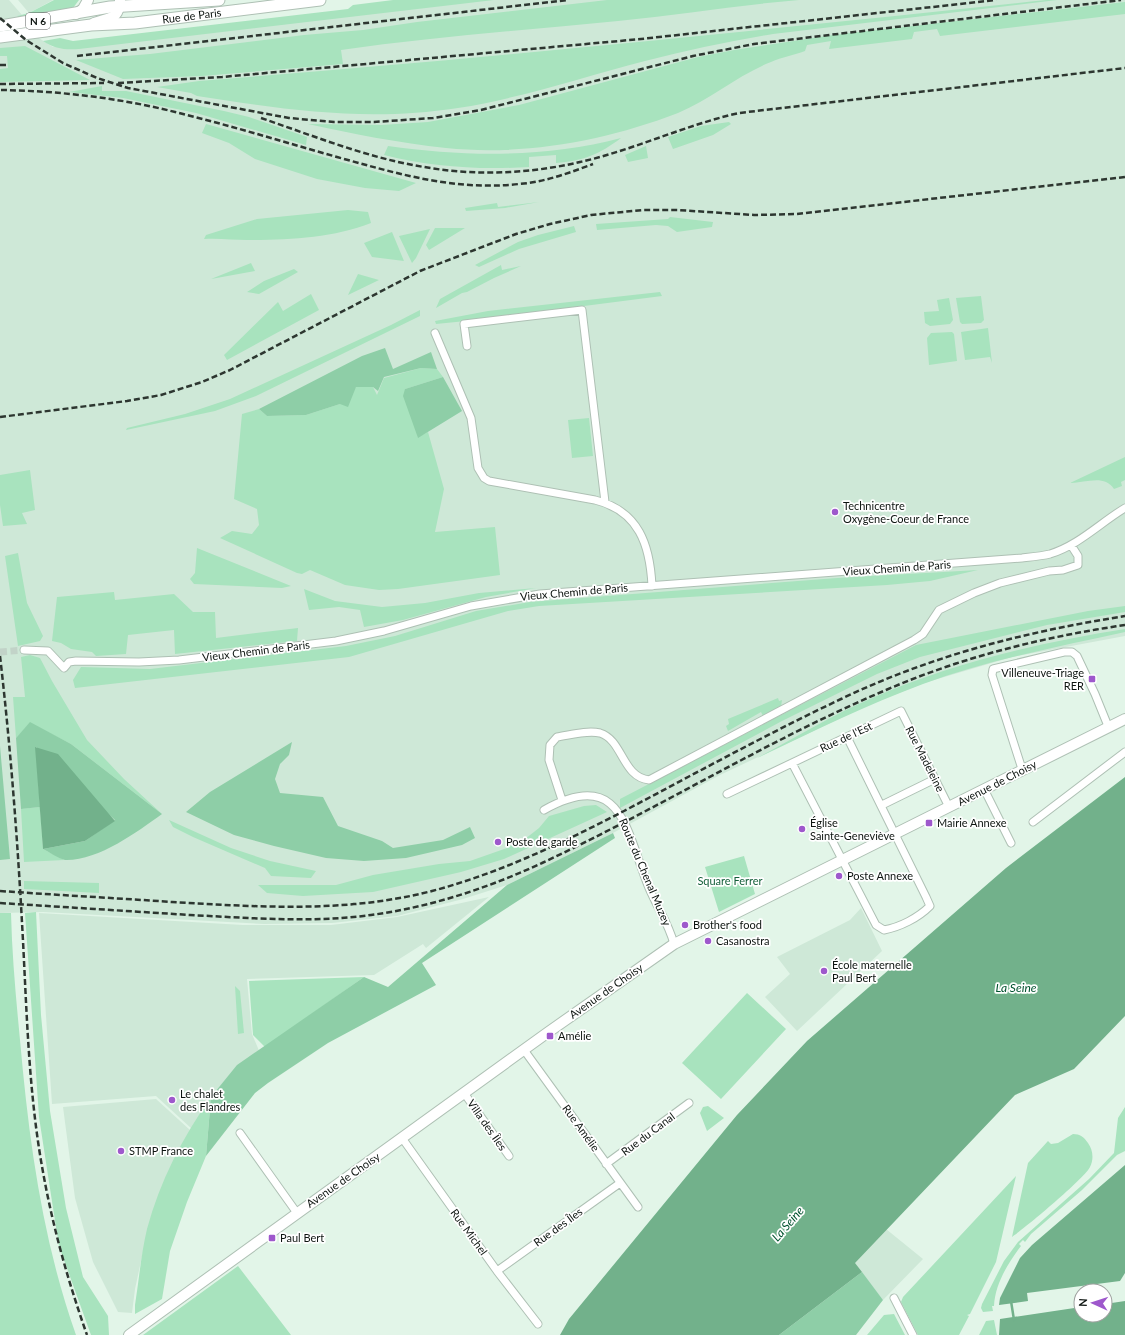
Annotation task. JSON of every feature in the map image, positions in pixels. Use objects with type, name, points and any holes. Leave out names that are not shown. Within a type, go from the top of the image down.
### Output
[{"type":"main road","points":[[76,14],[83,9],[88,0]]},
{"type":"main road","name":"Rue de Paris","points":[[115,5],[219,0]]},
{"type":"main road","name":"Rue de Paris","points":[[135,23],[320,0]]},
{"type":"main road","points":[[115,5],[128,22],[135,23]]},
{"type":"main road","points":[[91,25],[112,18],[115,5]]},
{"type":"main road","name":"N 6","points":[[0,26],[76,14],[115,5]]},
{"type":"main road","name":"N 6","points":[[0,37],[91,25],[135,23]]},
{"type":"main road","name":"Avenue de Choisy","points":[[129,1335],[464,1093],[674,944],[1125,718]]},
{"type":"street","points":[[467,346],[464,324],[582,310],[605,502]]},
{"type":"street","points":[[435,334],[471,418],[477,464],[484,478],[489,481],[605,502],[626,515],[642,534],[649,560],[652,586]]},
{"type":"street","name":"Vieux Chemin de Paris","points":[[24,650],[48,651],[64,668],[69,662],[76,661],[138,662],[184,659],[336,641],[384,631],[471,606],[506,599],[560,592],[1022,558],[1049,554],[1071,545],[1125,508]]},
{"type":"street","points":[[562,800],[550,760],[550,745],[557,737],[594,732],[601,734],[611,740],[636,776],[649,780],[914,640],[923,634],[939,610],[974,593],[1000,583],[1049,571],[1063,570],[1078,565],[1078,556],[1071,545]]},
{"type":"street","points":[[1022,769],[992,675],[993,669],[1020,661],[1072,652],[1077,656],[1108,726]]},
{"type":"street","name":"Rue de l'Est","points":[[726,794],[900,711]]},
{"type":"street","name":"Rue Madeleine","points":[[900,711],[949,807]]},
{"type":"street","points":[[792,763],[876,925],[884,930],[894,928],[922,914],[930,906],[882,805],[847,737]]},
{"type":"street","points":[[1033,822],[1125,752]]},
{"type":"street","points":[[882,805],[935,779]]},
{"type":"street","points":[[984,789],[1011,843]]},
{"type":"street","name":"Route du Chenal Muzey","points":[[544,810],[562,800],[582,795],[595,796],[608,801],[616,808],[627,829],[649,887],[672,934],[674,944]]},
{"type":"street","name":"Rue Amélie","points":[[524,1050],[638,1207]]},
{"type":"street","name":"Villa des Îles","points":[[464,1093],[509,1156]]},
{"type":"street","name":"Rue du Canal","points":[[606,1164],[689,1103]]},
{"type":"street","points":[[240,1132],[297,1213]]},
{"type":"street","name":"Rue Michel","points":[[402,1138],[497,1271],[538,1324]]},
{"type":"street","name":"Rue des Îles","points":[[497,1271],[620,1182]]},
{"type":"street","points":[[894,1298],[913,1335]]},
{"type":"shaded area","points":[[0,0],[9,0],[22,15],[17,16],[34,35],[53,47],[464,0],[1125,0],[1125,636],[1012,657],[924,683],[866,706],[720,775],[613,833],[507,885],[463,899],[397,916],[332,923],[264,924],[43,912],[0,913]]},
{"type":"shaded area","points":[[18,0],[53,0],[29,13]]},
{"type":"shaded area","points":[[385,348],[393,369],[431,352],[437,369],[421,368],[384,377],[378,391],[373,387],[356,387],[348,407],[340,404],[306,415],[267,416],[259,409],[362,356]]},
{"type":"shaded area","points":[[443,377],[462,411],[418,438],[403,396],[405,389]]},
{"type":"shaded area","points":[[30,722],[71,744],[162,814],[129,837],[104,851],[91,856],[65,860],[43,849],[85,841],[115,820],[36,747],[40,807],[21,809],[16,738]]},
{"type":"shaded area","points":[[292,742],[289,755],[280,764],[275,779],[280,793],[323,797],[338,826],[382,841],[393,848],[443,840],[470,827],[475,838],[462,845],[406,858],[364,861],[326,858],[234,835],[186,812],[210,792]]},
{"type":"shaded area","points":[[0,746],[10,859],[0,860]]},
{"type":"shaded area","points":[[613,833],[615,838],[422,963],[436,985],[328,1043],[255,1093],[206,1156],[211,1097],[237,1065],[364,977],[388,987],[507,885]]},
{"type":"shaded area","points":[[489,897],[426,948],[423,944],[374,975],[247,979],[252,1034],[263,1060],[192,1129],[156,1096],[52,1104],[39,913],[243,925],[331,925],[397,917]]},
{"type":"shaded area","name":"École maternelle Paul Bert","points":[[861,908],[882,951],[797,1031],[765,997],[790,974],[777,957],[850,920]]},
{"type":"shaded area","points":[[156,1099],[190,1130],[148,1229],[135,1289],[132,1313],[118,1312],[93,1262],[75,1198],[63,1107]]},
{"type":"shaded area","points":[[886,1229],[923,1259],[883,1300],[854,1263]]},
{"type":"shaded area","points":[[862,1272],[883,1300],[856,1335],[779,1335]]},
{"type":"green space","points":[[54,0],[79,0],[73,8],[20,19],[17,16],[29,13]]},
{"type":"green space","points":[[393,0],[494,0],[79,49],[60,48],[43,41],[60,38],[73,41],[348,9],[353,5]]},
{"type":"green space","points":[[607,0],[799,0],[641,19],[445,37],[376,45],[341,50],[343,64],[202,76],[123,79],[76,60],[150,54],[304,35],[363,30],[417,22]]},
{"type":"green space","points":[[1057,0],[773,34],[661,57],[506,99],[458,108],[424,112],[359,114],[295,110],[197,96],[191,93],[157,87],[199,81],[622,44]]},
{"type":"green space","points":[[1125,2],[1125,14],[940,36],[937,29],[914,32],[912,39],[829,49],[831,41],[807,45],[805,51],[759,67],[702,101],[678,113],[622,131],[564,144],[505,150],[446,148],[411,144],[308,124],[381,125],[428,122],[519,105],[698,57],[734,50],[833,35]]},
{"type":"green space","points":[[25,46],[90,80],[0,82],[0,69],[8,68],[7,56],[0,56],[0,48]]},
{"type":"green space","points":[[102,86],[102,91],[126,91],[249,117],[307,137],[306,145],[196,113],[123,98],[69,92]]},
{"type":"green space","points":[[729,122],[731,124],[713,135],[673,149],[668,137],[701,126]]},
{"type":"green space","points":[[206,124],[416,183],[399,191],[365,188],[317,179],[255,159],[229,143],[202,133]]},
{"type":"green space","points":[[621,138],[591,156],[566,162],[556,163],[556,155],[529,157],[529,167],[456,167],[384,155],[388,146],[417,150],[476,154],[505,154],[564,149],[592,145]]},
{"type":"green space","points":[[646,146],[648,158],[628,162],[625,155]]},
{"type":"green space","points":[[539,202],[505,208],[466,211],[465,208],[497,203],[498,207]]},
{"type":"green space","points":[[348,210],[368,212],[371,223],[341,232],[294,239],[204,239],[206,235],[257,219]]},
{"type":"green space","points":[[670,217],[713,222],[712,227],[677,232],[668,226],[656,225],[597,230],[596,224],[668,219]]},
{"type":"green space","points":[[574,226],[576,232],[519,249],[479,267],[475,265],[518,242],[538,235]]},
{"type":"green space","points":[[435,228],[465,228],[429,250],[426,245]]},
{"type":"green space","points":[[430,229],[416,258],[412,263],[399,236]]},
{"type":"green space","points":[[392,232],[404,261],[372,257],[364,243]]},
{"type":"green space","points":[[251,263],[255,271],[211,279]]},
{"type":"green space","points":[[501,265],[502,270],[521,266],[462,293],[436,308],[440,299]]},
{"type":"green space","points":[[294,269],[298,272],[259,294],[247,292],[264,281]]},
{"type":"green space","points":[[358,274],[379,280],[348,295]]},
{"type":"green space","points":[[660,292],[662,296],[466,321],[436,324],[435,321],[488,311]]},
{"type":"green space","points":[[311,294],[319,310],[227,360],[224,355],[278,302],[283,311]]},
{"type":"green space","points":[[981,296],[984,320],[981,323],[962,324],[960,322],[956,298]]},
{"type":"green space","points":[[949,298],[953,320],[950,324],[930,326],[925,323],[924,312],[939,311],[937,300]]},
{"type":"green space","points":[[420,310],[420,316],[256,396],[215,411],[126,430],[127,428],[185,414],[230,399],[391,325]]},
{"type":"green space","points":[[988,328],[992,363],[990,357],[965,360],[961,332]]},
{"type":"green space","points":[[952,332],[954,334],[957,361],[929,365],[927,338],[931,333]]},
{"type":"green space","points":[[421,368],[437,369],[443,377],[405,389],[418,437],[428,432],[444,489],[435,532],[495,527],[500,575],[398,589],[379,590],[345,585],[310,570],[302,574],[297,573],[220,538],[232,531],[252,534],[259,525],[257,509],[234,499],[242,414],[259,409],[267,416],[306,415],[340,404],[356,387],[373,387],[377,395],[384,378]]},
{"type":"green space","points":[[589,418],[593,456],[572,458],[568,420]]},
{"type":"green space","points":[[1125,457],[1125,480],[1121,482],[1122,486],[1114,489],[1110,484],[1094,480],[1070,483]]},
{"type":"green space","points":[[30,470],[35,510],[22,513],[27,524],[3,526],[0,505],[0,475]]},
{"type":"green space","points":[[197,548],[291,586],[282,588],[194,584],[190,579],[195,573]]},
{"type":"green space","points":[[18,553],[27,603],[43,636],[40,641],[18,646],[5,556]]},
{"type":"green space","points":[[978,570],[930,581],[887,585],[539,606],[508,611],[349,657],[75,688],[73,680],[81,667],[150,669],[346,646],[395,636],[476,611],[530,602],[837,578]]},
{"type":"green space","points":[[536,588],[486,597],[403,620],[364,627],[360,610],[339,607],[309,610],[304,589],[335,601],[382,607],[425,603],[479,593]]},
{"type":"green space","points":[[114,592],[115,600],[174,594],[193,612],[215,612],[216,638],[298,628],[297,641],[175,654],[174,630],[128,635],[126,654],[96,656],[92,652],[71,649],[61,643],[52,641],[57,597]]},
{"type":"green space","points":[[1125,606],[1125,612],[1047,625],[920,657],[877,674],[782,721],[620,808],[620,799],[916,645],[1088,611]]},
{"type":"green space","points":[[1125,629],[1125,632],[998,661],[948,675],[902,692],[860,710],[757,758],[856,705],[932,675],[1027,648]]},
{"type":"green space","points":[[30,655],[40,658],[87,740],[124,779],[162,814],[71,744],[30,723],[16,738],[13,697],[25,697],[21,657]]},
{"type":"green space","points":[[778,698],[779,701],[782,700],[781,707],[763,716],[761,712],[728,731],[726,726],[729,724],[728,719]]},
{"type":"green space","points":[[596,805],[607,812],[504,859],[461,872],[373,892],[303,896],[267,893],[258,885],[336,885],[373,875],[439,864],[470,861],[507,848],[525,839],[539,828],[549,816],[584,806]]},
{"type":"green space","points":[[40,807],[43,849],[64,860],[24,862],[21,809]]},
{"type":"green space","points":[[169,820],[231,848],[270,861],[316,871],[311,878],[271,876],[265,868],[173,827]]},
{"type":"green space","name":"Square Ferrer","points":[[744,856],[755,894],[719,912],[705,867]]},
{"type":"green space","points":[[24,881],[99,883],[99,893],[24,889]]},
{"type":"green space","points":[[36,912],[41,1015],[50,1111],[66,1208],[83,1277],[108,1316],[109,1335],[91,1335],[59,1246],[39,1117],[25,913]]},
{"type":"green space","points":[[0,913],[11,913],[14,977],[33,1152],[54,1263],[76,1335],[0,1335]]},
{"type":"green space","points":[[364,977],[265,1047],[253,1035],[249,981]]},
{"type":"green space","points":[[235,986],[240,991],[244,1033],[238,1034]]},
{"type":"green space","points":[[747,993],[786,1029],[721,1099],[682,1063]]},
{"type":"green space","points":[[211,1097],[206,1156],[187,1202],[170,1251],[162,1299],[135,1314],[143,1248],[152,1211],[165,1177],[181,1144],[200,1112]]},
{"type":"green space","points":[[708,1106],[724,1118],[707,1131],[700,1113],[703,1107]]},
{"type":"green space","points":[[1125,1107],[1125,1151],[1117,1155],[1082,1190],[1031,1234],[1025,1242],[1023,1240],[1019,1244],[1021,1246],[1011,1259],[1003,1274],[997,1290],[994,1306],[992,1306],[993,1311],[983,1312],[981,1308],[982,1304],[1004,1261],[1018,1242],[1089,1179],[1114,1153],[1118,1118]]},
{"type":"green space","points":[[1073,1134],[1082,1136],[1090,1146],[1092,1158],[1090,1167],[1086,1173],[1066,1192],[1012,1237],[1028,1163],[1048,1141],[1051,1144],[1058,1143]]},
{"type":"green space","points":[[1016,1176],[996,1262],[970,1314],[967,1315],[969,1316],[959,1335],[918,1335],[901,1302],[903,1297]]},
{"type":"green space","points":[[238,1266],[291,1335],[143,1335]]},
{"type":"green space","points":[[894,1314],[905,1335],[867,1335],[884,1315]]},
{"type":"green space","points":[[994,1320],[997,1335],[979,1335],[986,1321]]},
{"type":"water","points":[[35,747],[58,754],[115,821],[85,841],[43,849]]},
{"type":"water","name":"La Seine","points":[[1125,777],[1125,1016],[1074,1069],[1015,1095],[855,1263],[862,1272],[779,1335],[560,1335],[569,1319],[737,1115],[807,1041],[1006,868]]},
{"type":"water","points":[[1125,1165],[1125,1273],[1120,1281],[1104,1283],[1073,1283],[1073,1287],[1027,1293],[1028,1301],[999,1305],[1000,1298],[1020,1258],[1032,1245]]},
{"type":"water","points":[[1125,1301],[1125,1335],[999,1335],[1000,1319],[1073,1308],[1073,1323],[1113,1323],[1113,1303]]},
{"type":"waterway","points":[[1011,1301],[1014,1320]]},
{"type":"tunnel","points":[[0,652],[24,650]]},
{"type":"railway","points":[[77,56],[568,0]]},
{"type":"railway","points":[[118,83],[222,77],[641,39],[996,0]]},
{"type":"railway","points":[[0,18],[26,40],[63,63],[97,78],[128,88],[289,118],[334,122],[374,122],[433,118],[481,110],[693,56],[754,44],[1121,0]]},
{"type":"railway","points":[[0,65],[7,65]]},
{"type":"railway","points":[[261,118],[341,146],[403,163],[463,172],[482,173],[522,171],[561,166],[600,157],[699,124],[739,113],[1125,68]]},
{"type":"railway","points":[[0,84],[104,83]]},
{"type":"railway","points":[[1,90],[90,96],[135,103],[219,123],[405,175],[449,183],[495,186],[529,183],[557,177],[593,164]]},
{"type":"railway","points":[[0,417],[127,401],[161,395],[202,382],[230,370],[420,271],[516,234],[550,224],[591,215],[643,210],[678,210],[754,215],[797,214],[1125,177]]},
{"type":"railway","points":[[0,891],[271,907],[303,907],[368,903],[432,891],[482,875],[554,846],[813,712],[876,683],[980,647],[1088,622],[1125,616]]},
{"type":"railway","points":[[0,903],[190,915],[281,919],[326,919],[371,915],[437,902],[501,881],[542,863],[628,820],[756,752],[842,710],[915,678],[973,658],[1033,642],[1125,625]]},
{"type":"railway","points":[[0,656],[14,798],[29,1057],[38,1143],[56,1234],[67,1274],[87,1335]]},
{"type":"place","name":"Technicentre Oxygène-Coeur de France","points":[[835,512]]},
{"type":"place","name":"Villeneuve-Triage RER","points":[[1092,679]]},
{"type":"place","name":"Mairie Annexe","points":[[929,823]]},
{"type":"place","name":"Église Sainte-Geneviève","points":[[802,829]]},
{"type":"place","name":"Poste de garde","points":[[498,842]]},
{"type":"place","name":"Poste Annexe","points":[[839,876]]},
{"type":"place","name":"Brother's food","points":[[685,925]]},
{"type":"place","name":"Casanostra","points":[[708,941]]},
{"type":"place","name":"École maternelle Paul Bert","points":[[824,971]]},
{"type":"place","name":"Amélie","points":[[550,1036]]},
{"type":"place","name":"Le chalet des Flandres","points":[[172,1100]]},
{"type":"place","name":"STMP France","points":[[121,1151]]},
{"type":"place","name":"Paul Bert","points":[[272,1238]]}]
